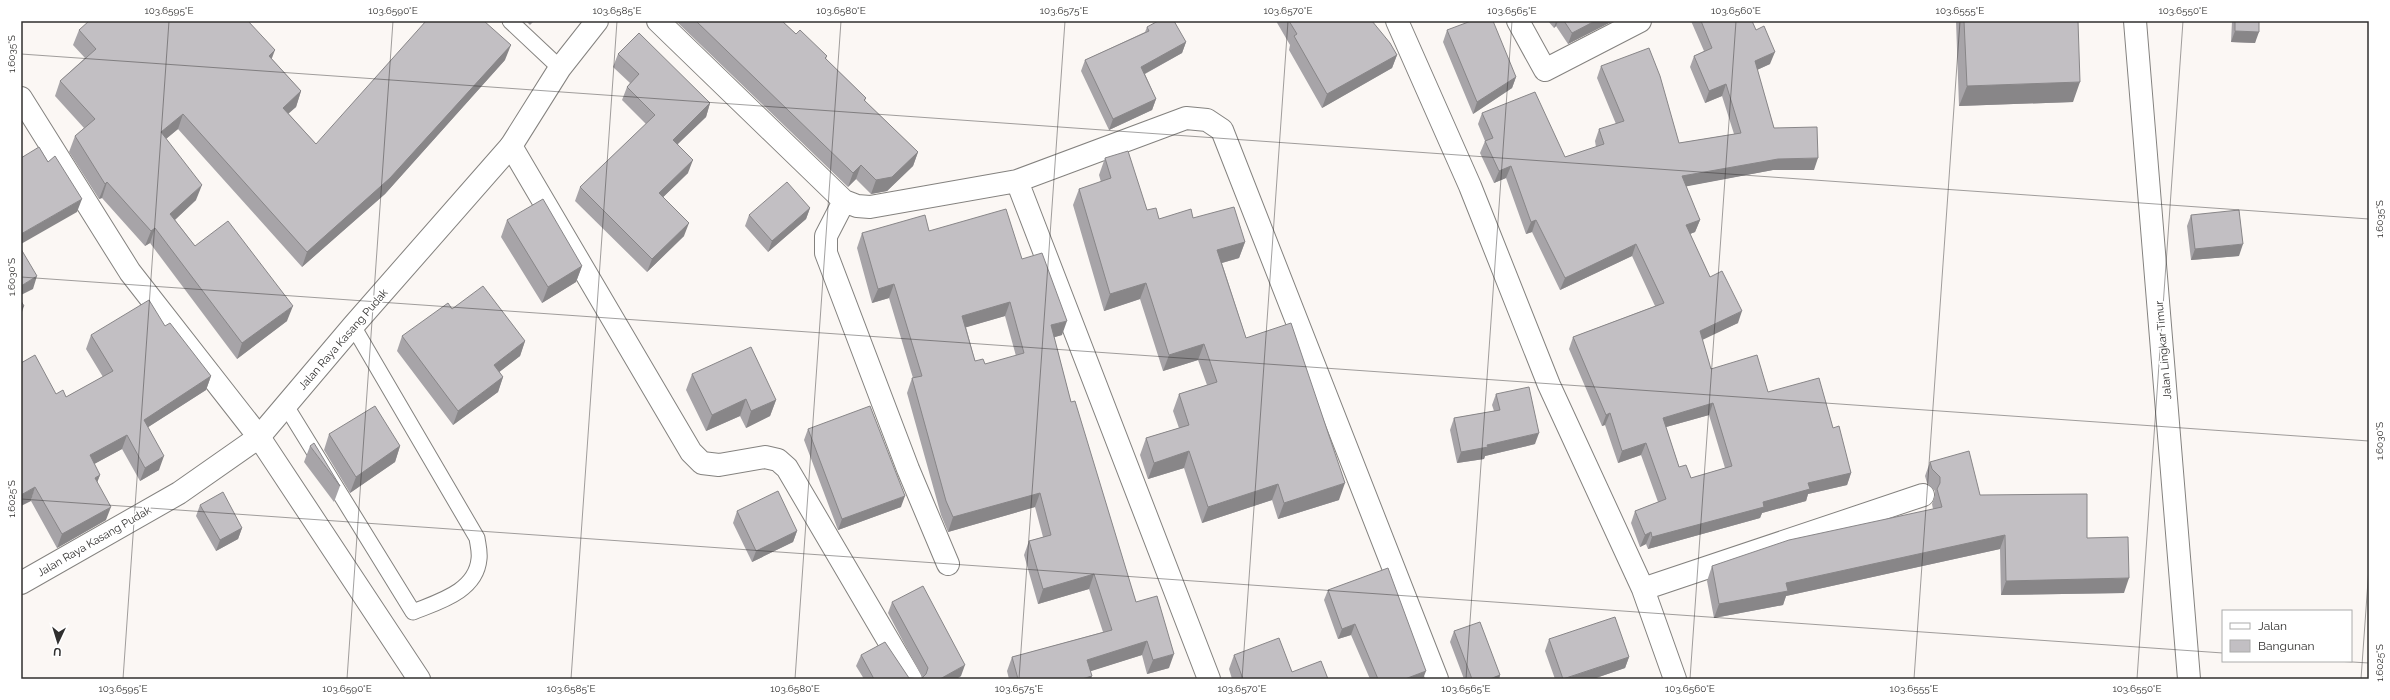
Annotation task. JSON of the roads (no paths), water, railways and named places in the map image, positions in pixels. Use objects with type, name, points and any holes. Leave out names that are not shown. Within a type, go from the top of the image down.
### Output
[{"type":"main road","name":"Jalan Raya Kasang Pudak","points":[[21,583],[179,493],[259,437],[353,326],[511,146],[560,68],[597,21]]},
{"type":"main road","points":[[658,21],[844,201],[857,206],[870,207],[1018,182],[1186,118],[1207,120],[1222,130],[1437,679]]},
{"type":"main road","points":[[1398,21],[1470,186],[1549,385],[1643,590],[1675,679]]},
{"type":"main road","points":[[1518,21],[1545,70],[1640,21]]},
{"type":"main road","name":"Jalan Lingkar Timur","points":[[2135,21],[2189,679]]},
{"type":"main road","points":[[21,98],[130,272],[259,437],[419,679]]},
{"type":"main road","points":[[511,146],[691,452],[702,463],[719,465],[765,457],[778,460],[787,468],[911,679]]},
{"type":"main road","points":[[1018,182],[1208,679]]},
{"type":"main road","points":[[844,201],[826,236],[826,253],[908,469],[948,564]]},
{"type":"main road","points":[[1643,590],[1923,495]]},
{"type":"lane","points":[[510,21],[560,68]]},
{"type":"lane","points":[[286,406],[413,612],[459,592],[472,578],[479,560],[477,538],[353,326]]}]
